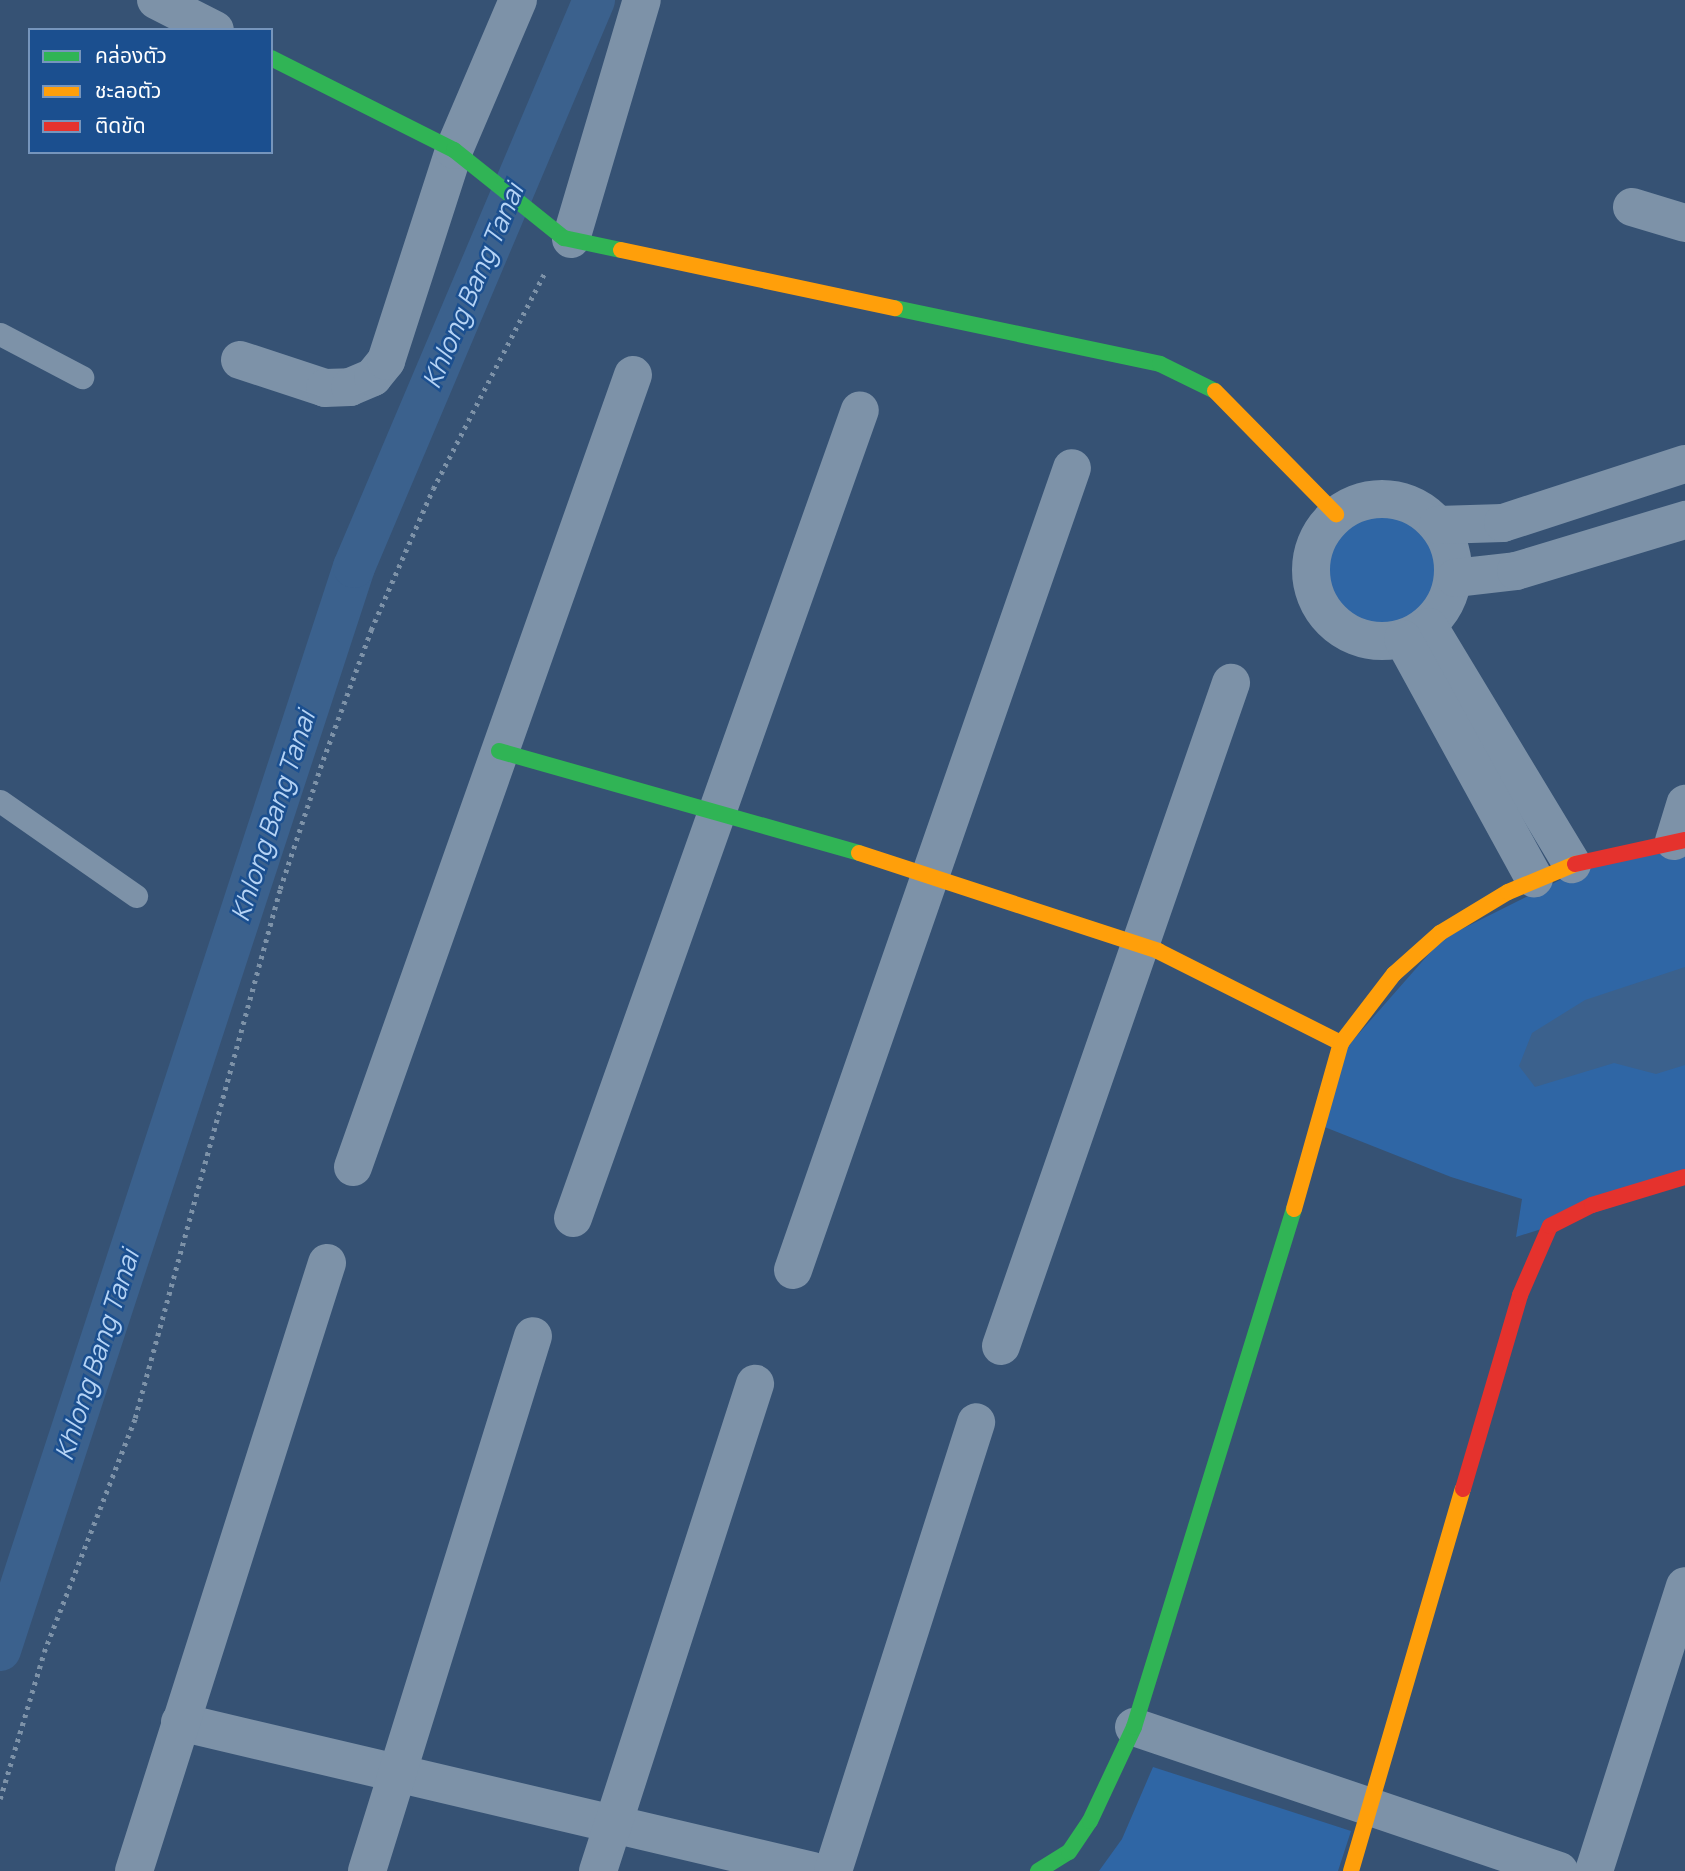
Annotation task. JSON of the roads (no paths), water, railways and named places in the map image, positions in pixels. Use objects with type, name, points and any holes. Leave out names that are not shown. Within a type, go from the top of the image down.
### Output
[{"type":"street","points":[[156,0],[211,28]]},
{"type":"street","points":[[240,360],[325,388],[350,387],[373,377],[386,361],[464,158],[518,0]]},
{"type":"street","points":[[560,233],[642,0]]},
{"type":"street","points":[[273,59],[464,158],[560,233],[1160,364],[1208,385],[1249,421],[1336,514]]},
{"type":"street","points":[[1632,207],[1685,223]]},
{"type":"street","points":[[353,1167],[633,374]]},
{"type":"street","points":[[573,1217],[720,813],[860,410]]},
{"type":"street","points":[[1438,525],[1503,523],[1685,464]]},
{"type":"street","points":[[793,1270],[933,874],[1072,468]]},
{"type":"street","points":[[1591,494],[1609,542]]},
{"type":"street","points":[[1389,498],[1416,508],[1438,525],[1451,549],[1455,578],[1447,603],[1416,633],[1376,643],[1326,617],[1314,593],[1310,564],[1318,537],[1336,514],[1362,501],[1389,498]]},
{"type":"street","points":[[1455,578],[1516,571],[1685,520]]},
{"type":"street","points":[[1416,633],[1572,864]]},
{"type":"street","points":[[1416,633],[1534,878]]},
{"type":"street","points":[[1001,1346],[1231,683]]},
{"type":"street","points":[[499,751],[933,874],[1141,946],[1340,1043]]},
{"type":"street","points":[[1038,1871],[1069,1852],[1090,1821],[1134,1727],[1320,1124],[1340,1043],[1373,996],[1440,933],[1534,878],[1572,864],[1679,841],[1685,804]]},
{"type":"street","points":[[1351,1871],[1520,1295],[1550,1226],[1592,1205],[1685,1177]]},
{"type":"street","points":[[134,1871],[327,1263]]},
{"type":"street","points":[[366,1871],[533,1336]]},
{"type":"street","points":[[598,1871],[755,1384]]},
{"type":"street","points":[[834,1871],[976,1422]]},
{"type":"street","points":[[1594,1871],[1685,1586]]},
{"type":"street","points":[[180,1722],[813,1871]]},
{"type":"street","points":[[1134,1727],[1559,1871]]},
{"type":"lane","points":[[0,334],[82,377]]},
{"type":"lane","points":[[0,801],[136,896]]},
{"type":"waterway","name":"Khlong Bang Tanai","points":[[0,1650],[354,567],[594,0]]}]
